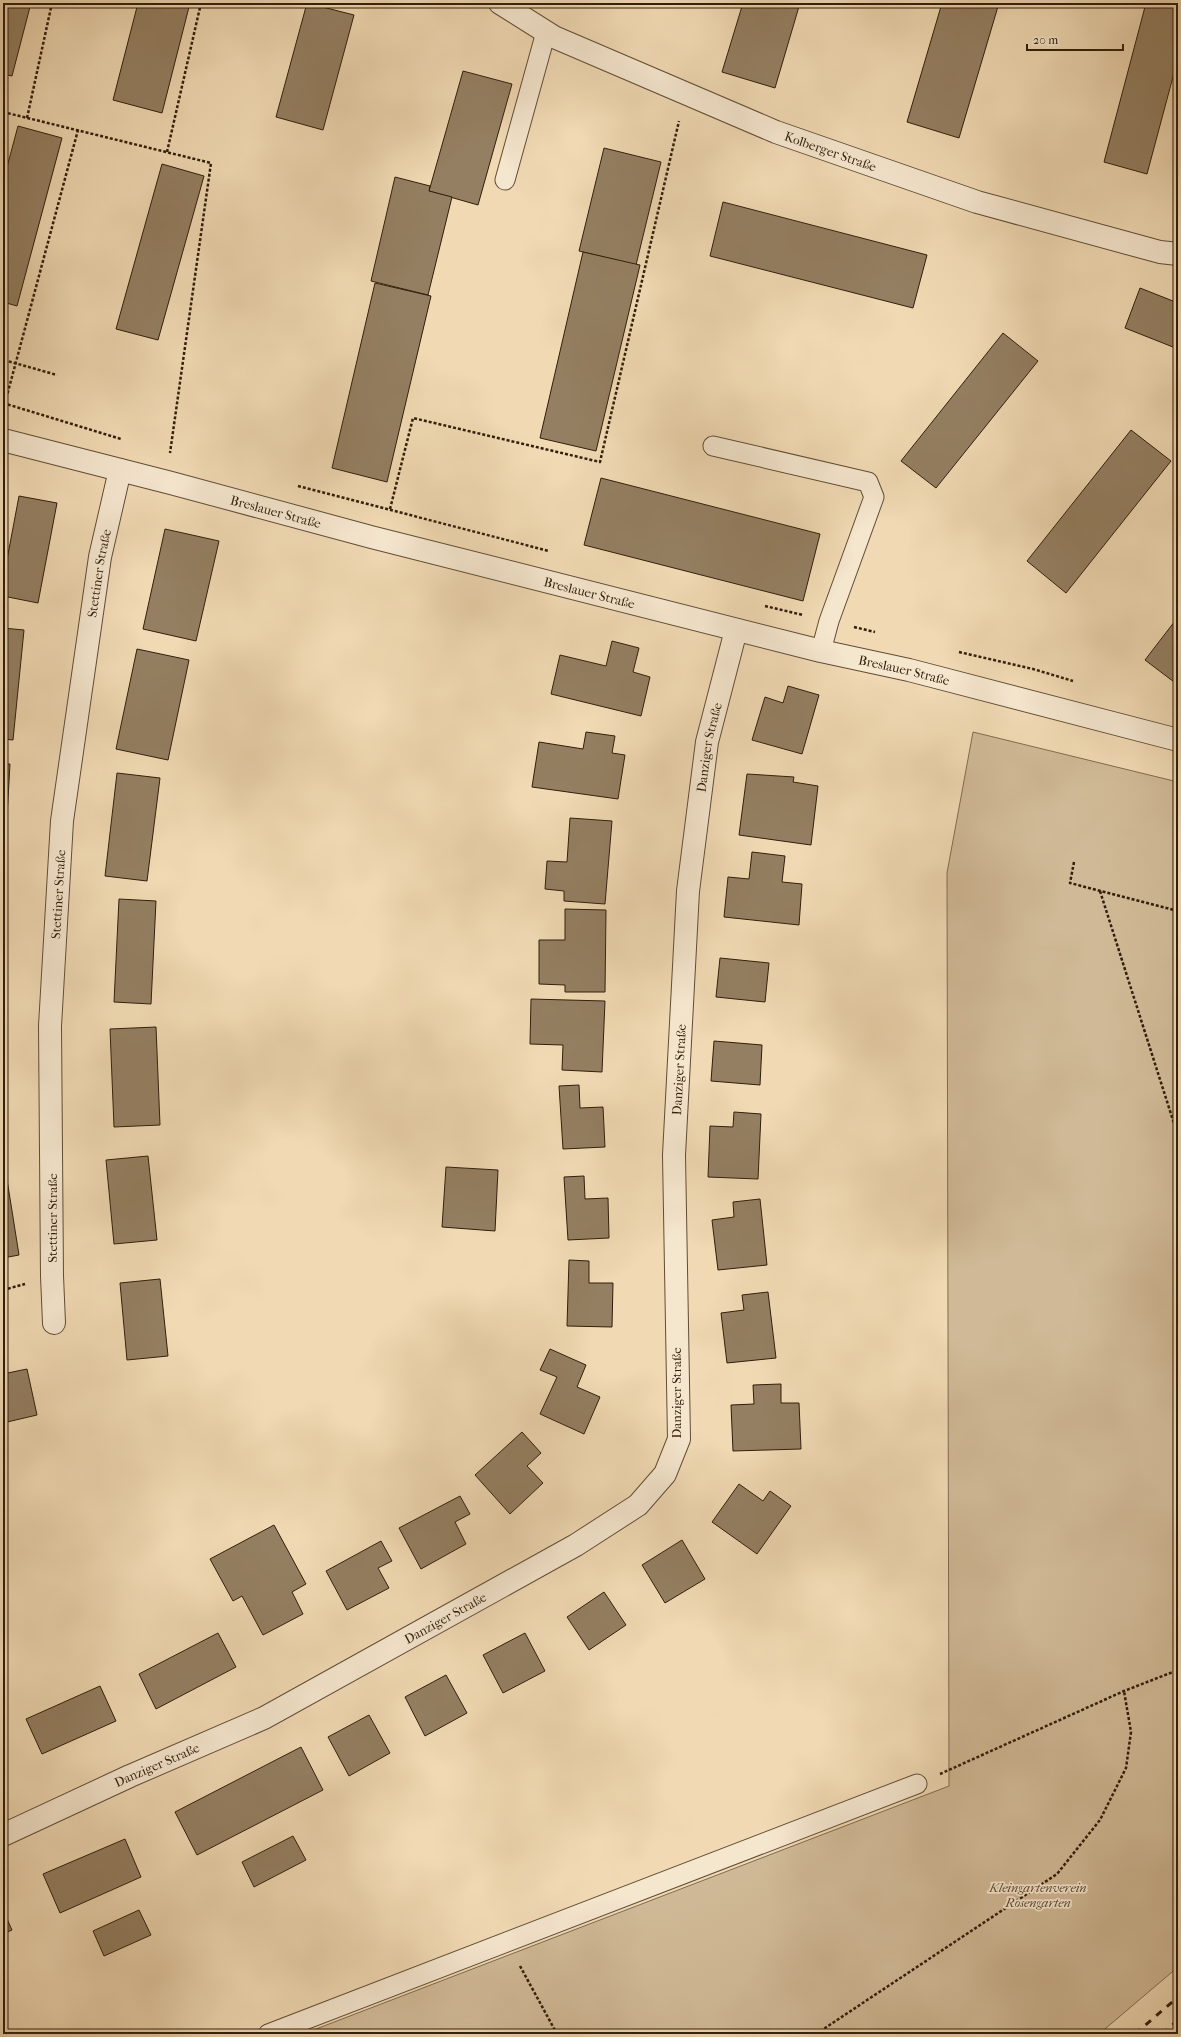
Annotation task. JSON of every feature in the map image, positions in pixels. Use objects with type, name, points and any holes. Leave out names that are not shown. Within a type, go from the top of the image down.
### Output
[{"type":"street","name":"Kolberger Straße","points":[[500,3],[554,37],[776,132],[977,202],[1160,252],[1178,254]]},
{"type":"street","name":"Breslauer Straße","points":[[3,440],[371,537],[821,652],[909,670],[1178,740]]},
{"type":"street","name":"Stettiner Straße","points":[[54,1323],[52,1276],[50,1026],[62,821],[100,557],[120,470]]},
{"type":"street","name":"Danziger Straße","points":[[3,1835],[130,1776],[264,1718],[292,1703],[576,1545],[638,1506],[665,1474],[679,1438],[674,1155],[688,891],[707,742],[736,630]]},
{"type":"lane","points":[[505,180],[546,32]]},
{"type":"lane","points":[[713,446],[868,482],[874,497],[830,621],[821,652]]},
{"type":"lane","points":[[268,2034],[508,1943],[917,1784]]},
{"type":"path","points":[[27,118],[52,3]]},
{"type":"path","points":[[167,152],[201,3]]},
{"type":"path","points":[[555,553],[390,509],[413,418],[600,462],[685,94]]},
{"type":"path","points":[[3,112],[211,162],[170,454],[163,452]]},
{"type":"path","points":[[78,130],[4,403],[126,441]]},
{"type":"path","points":[[4,360],[57,375]]},
{"type":"path","points":[[760,605],[882,634]]},
{"type":"path","points":[[957,652],[1033,669],[1076,682]]},
{"type":"path","points":[[1074,862],[1070,884],[1178,911]]},
{"type":"path","points":[[1100,891],[1178,1136]]},
{"type":"path","points":[[917,1784],[1124,1691],[1178,1670]]},
{"type":"path","points":[[816,2034],[1057,1874],[1100,1820],[1126,1768],[1131,1732],[1124,1691]]},
{"type":"path","points":[[508,1943],[557,2034]]},
{"type":"green space","name":"Kleingartenverein Rosengarten","points":[[973,732],[1178,782],[1178,1967],[1099,2034],[303,2034],[949,1786],[947,873]]},
{"type":"building","points":[[3,3],[31,3],[12,76],[3,74]]},
{"type":"building","points":[[138,3],[190,3],[162,113],[113,100]]},
{"type":"building","points":[[307,3],[354,15],[323,130],[276,117]]},
{"type":"building","points":[[743,3],[800,3],[775,88],[722,72]]},
{"type":"building","points":[[942,3],[999,3],[959,138],[907,122]]},
{"type":"building","points":[[1146,3],[1178,3],[1178,58],[1147,174],[1104,162]]},
{"type":"building","points":[[463,71],[512,84],[478,205],[429,191]]},
{"type":"building","points":[[18,126],[62,138],[17,306],[3,302],[3,182]]},
{"type":"building","points":[[604,148],[661,162],[636,265],[579,251]]},
{"type":"building","points":[[162,164],[204,176],[158,340],[116,329]]},
{"type":"building","points":[[395,177],[430,186],[429,191],[452,197],[428,295],[371,281]]},
{"type":"building","points":[[723,202],[927,255],[913,308],[710,256]]},
{"type":"building","points":[[583,252],[640,265],[596,451],[540,438]]},
{"type":"building","points":[[375,283],[431,296],[387,482],[332,468]]},
{"type":"building","points":[[1140,288],[1178,303],[1178,349],[1125,328]]},
{"type":"building","points":[[1003,333],[1038,361],[936,488],[901,461]]},
{"type":"building","points":[[1131,430],[1171,461],[1066,593],[1027,561]]},
{"type":"building","points":[[601,478],[820,534],[803,601],[584,545]]},
{"type":"building","points":[[19,496],[57,503],[38,603],[3,596],[3,581]]},
{"type":"building","points":[[165,529],[219,541],[196,641],[143,629]]},
{"type":"building","points":[[1178,617],[1178,685],[1145,660]]},
{"type":"building","points":[[3,628],[24,630],[13,740],[3,739]]},
{"type":"building","points":[[612,641],[639,648],[633,672],[650,677],[641,716],[551,694],[560,655],[606,666]]},
{"type":"building","points":[[137,649],[189,660],[168,760],[116,749]]},
{"type":"building","points":[[788,686],[819,695],[802,754],[752,740],[765,697],[783,703]]},
{"type":"building","points":[[586,732],[615,736],[612,753],[625,755],[618,799],[532,787],[539,742],[583,749]]},
{"type":"building","points":[[3,764],[10,764],[4,869],[3,869]]},
{"type":"building","points":[[117,773],[160,778],[147,881],[105,876]]},
{"type":"building","points":[[747,774],[794,777],[793,782],[818,786],[811,845],[739,835]]},
{"type":"building","points":[[570,818],[612,821],[605,904],[564,901],[564,891],[545,889],[547,861],[567,862]]},
{"type":"building","points":[[752,852],[785,856],[782,882],[802,884],[799,925],[724,917],[728,877],[749,879]]},
{"type":"building","points":[[119,899],[156,901],[151,1004],[114,1002]]},
{"type":"building","points":[[565,909],[606,910],[605,992],[565,992],[565,985],[539,984],[539,940],[565,940]]},
{"type":"building","points":[[720,958],[769,963],[765,1002],[716,997]]},
{"type":"building","points":[[531,999],[605,1001],[602,1072],[562,1070],[563,1045],[530,1044]]},
{"type":"building","points":[[156,1027],[160,1125],[114,1127],[110,1029]]},
{"type":"building","points":[[714,1041],[762,1045],[760,1085],[711,1081]]},
{"type":"building","points":[[579,1085],[580,1108],[603,1107],[605,1147],[563,1149],[559,1086]]},
{"type":"building","points":[[734,1112],[761,1114],[758,1179],[708,1177],[710,1126],[733,1127]]},
{"type":"building","points":[[148,1156],[157,1240],[114,1244],[106,1160]]},
{"type":"building","points":[[3,1167],[5,1167],[19,1255],[3,1258]]},
{"type":"building","points":[[446,1167],[498,1170],[495,1231],[442,1227]]},
{"type":"building","points":[[584,1176],[585,1199],[608,1198],[609,1238],[568,1240],[564,1177]]},
{"type":"building","points":[[760,1199],[767,1265],[718,1270],[712,1220],[734,1217],[733,1202]]},
{"type":"building","points":[[569,1260],[589,1261],[589,1283],[613,1283],[612,1327],[567,1326]]},
{"type":"building","points":[[160,1279],[168,1356],[127,1360],[120,1283]]},
{"type":"building","points":[[768,1292],[776,1358],[727,1363],[721,1313],[744,1310],[742,1295]]},
{"type":"building","points":[[550,1349],[586,1365],[577,1387],[600,1397],[584,1434],[540,1414],[557,1377],[540,1370]]},
{"type":"building","points":[[27,1369],[37,1415],[3,1423],[3,1374]]},
{"type":"building","points":[[781,1384],[781,1403],[799,1403],[801,1449],[733,1451],[731,1405],[754,1404],[753,1385]]},
{"type":"building","points":[[522,1432],[541,1453],[527,1466],[543,1483],[510,1514],[475,1475]]},
{"type":"building","points":[[739,1484],[763,1501],[770,1491],[791,1506],[757,1554],[712,1522]]},
{"type":"building","points":[[460,1496],[470,1514],[455,1522],[466,1544],[421,1569],[399,1528]]},
{"type":"building","points":[[274,1525],[306,1584],[292,1592],[303,1614],[263,1635],[242,1596],[233,1601],[210,1559]]},
{"type":"building","points":[[682,1540],[705,1579],[665,1603],[642,1565]]},
{"type":"building","points":[[381,1541],[392,1561],[378,1568],[389,1588],[347,1610],[326,1571]]},
{"type":"building","points":[[604,1592],[626,1625],[589,1650],[567,1617]]},
{"type":"building","points":[[218,1633],[236,1667],[156,1709],[139,1674]]},
{"type":"building","points":[[525,1633],[545,1671],[503,1693],[483,1655]]},
{"type":"building","points":[[446,1675],[467,1713],[425,1736],[405,1697]]},
{"type":"building","points":[[100,1686],[116,1721],[42,1754],[26,1719]]},
{"type":"building","points":[[369,1715],[390,1753],[349,1776],[328,1737]]},
{"type":"building","points":[[301,1747],[323,1790],[197,1855],[175,1812]]},
{"type":"building","points":[[293,1836],[306,1860],[254,1887],[242,1862]]},
{"type":"building","points":[[125,1839],[141,1877],[60,1913],[43,1874]]},
{"type":"building","points":[[3,1910],[12,1930],[3,1934]]},
{"type":"building","points":[[139,1910],[151,1935],[104,1956],[93,1931]]},
{"type":"railway","points":[[1135,2034],[1178,1997]]},
{"type":"railway","points":[[1162,2034],[1178,2020]]}]
